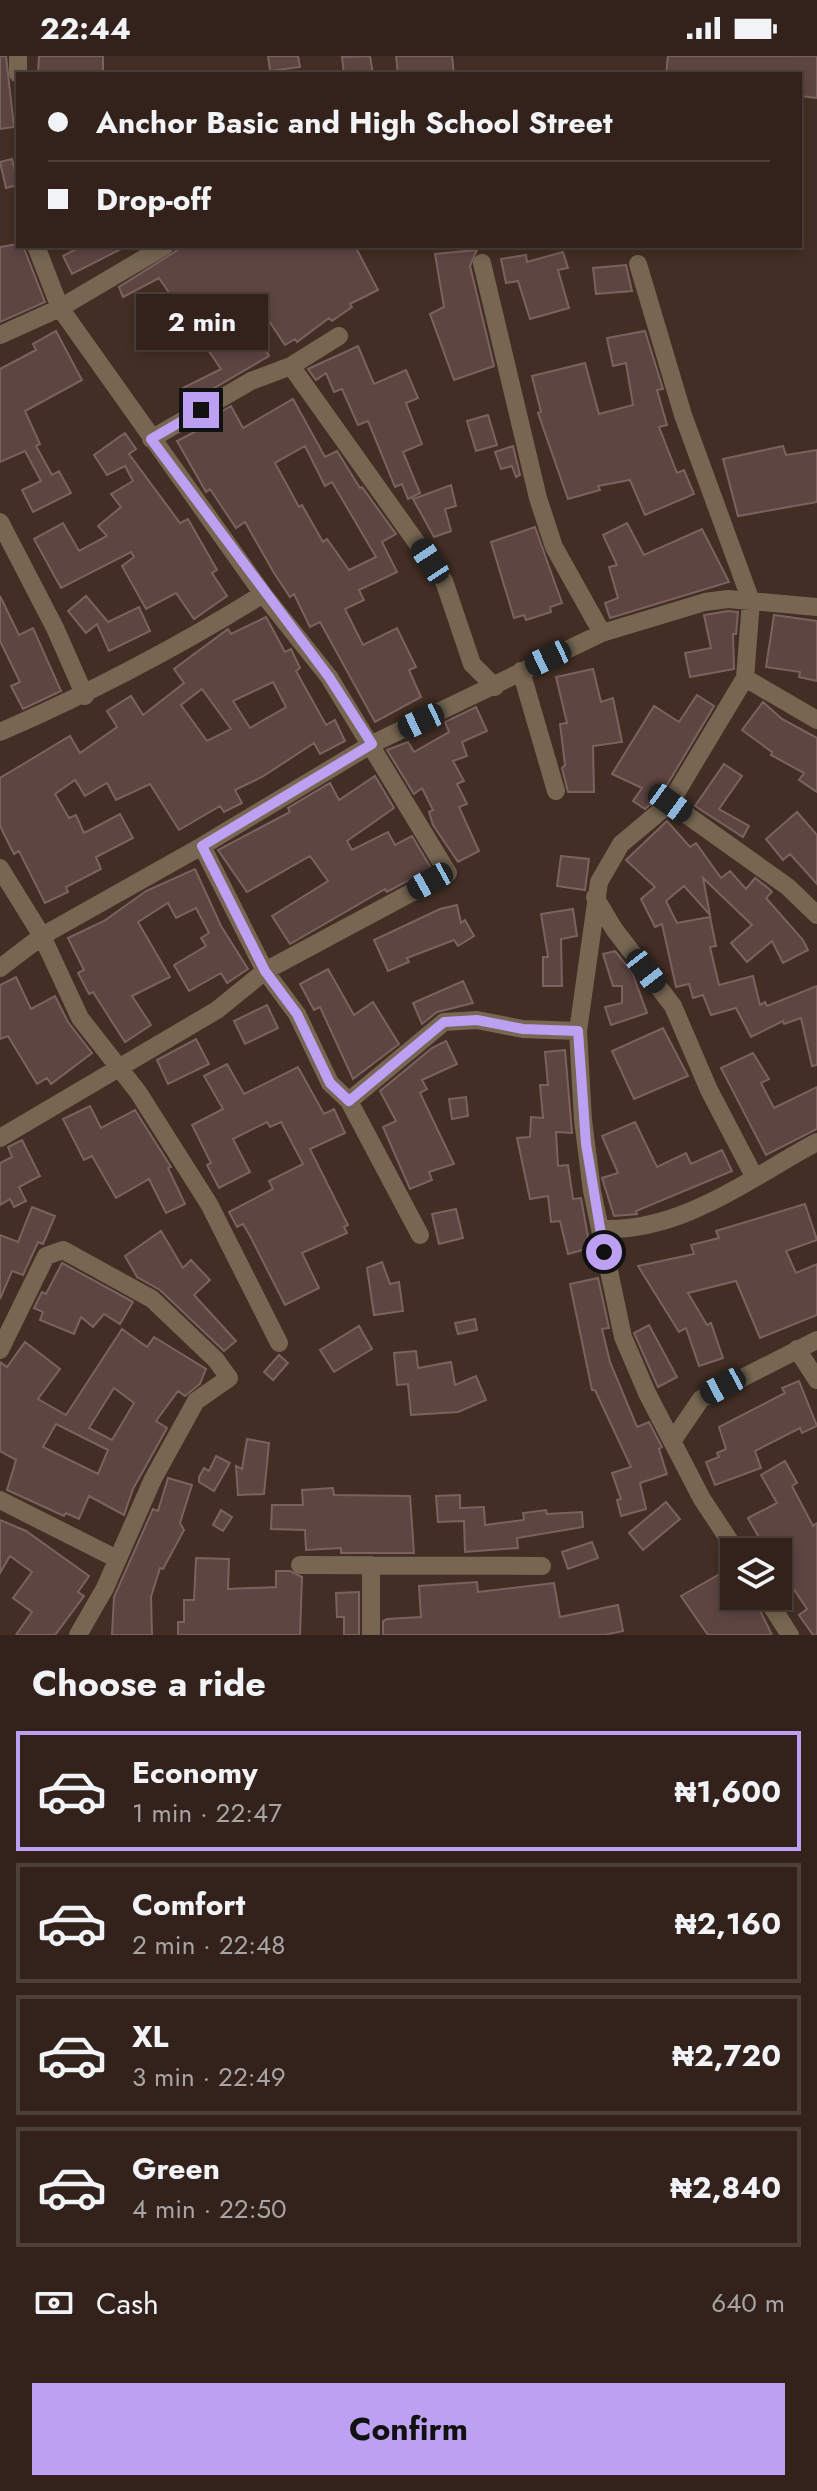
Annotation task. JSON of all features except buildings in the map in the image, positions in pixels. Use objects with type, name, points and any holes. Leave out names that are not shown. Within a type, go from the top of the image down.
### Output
[{"type":"street","points":[[0,1138],[217,1010],[265,971],[448,873],[329,677],[263,594],[60,308],[37,248]]},
{"type":"street","points":[[0,335],[60,308],[162,248]]},
{"type":"street","points":[[482,263],[538,498],[554,547],[602,633]]},
{"type":"street","points":[[638,264],[683,415],[751,601],[745,678],[670,803],[621,844],[599,882],[578,1031],[583,1120],[623,1337],[647,1393],[702,1499],[728,1538]]},
{"type":"street","points":[[151,439],[251,381],[291,366],[339,336]]},
{"type":"street","points":[[291,366],[444,581],[472,664],[495,687]]},
{"type":"street","points":[[3,532],[85,696]]},
{"type":"street","points":[[0,732],[85,696],[172,651],[263,594]]},
{"type":"street","points":[[0,968],[42,936],[202,846],[372,744],[602,633],[705,602],[728,599],[817,607]]},
{"type":"street","points":[[521,671],[556,791]]},
{"type":"street","points":[[745,678],[817,720]]},
{"type":"street","points":[[670,803],[788,887],[817,915]]},
{"type":"street","points":[[202,846],[265,971],[297,1014],[330,1083],[349,1101],[420,1235]]},
{"type":"street","points":[[0,868],[42,936],[80,1018],[154,1116],[209,1204],[279,1343]]},
{"type":"street","points":[[595,897],[614,929],[673,1006],[709,1090],[754,1176]]},
{"type":"street","points":[[349,1101],[444,1022],[477,1020],[523,1029],[578,1031]]},
{"type":"street","points":[[601,1229],[626,1230],[665,1222],[713,1203],[754,1176],[817,1142]]},
{"type":"street","points":[[0,1350],[46,1256],[63,1250],[152,1299],[216,1360],[229,1378],[196,1401],[153,1479],[78,1635]]},
{"type":"street","points":[[673,1440],[701,1399],[817,1340]]},
{"type":"street","points":[[797,1349],[817,1380]]},
{"type":"street","points":[[0,1500],[117,1559]]},
{"type":"street","points":[[300,1565],[542,1566]]},
{"type":"street","points":[[371,1565],[371,1635]]},
{"type":"street","points":[[774,1610],[790,1635]]},
{"type":"route","points":[[201,410],[151,439],[263,594],[329,677],[372,744],[202,846],[211,866],[250,936],[265,971],[297,1014],[330,1083],[349,1101],[349,1097],[444,1022],[477,1020],[523,1029],[578,1031],[583,1120],[604,1252]]}]
